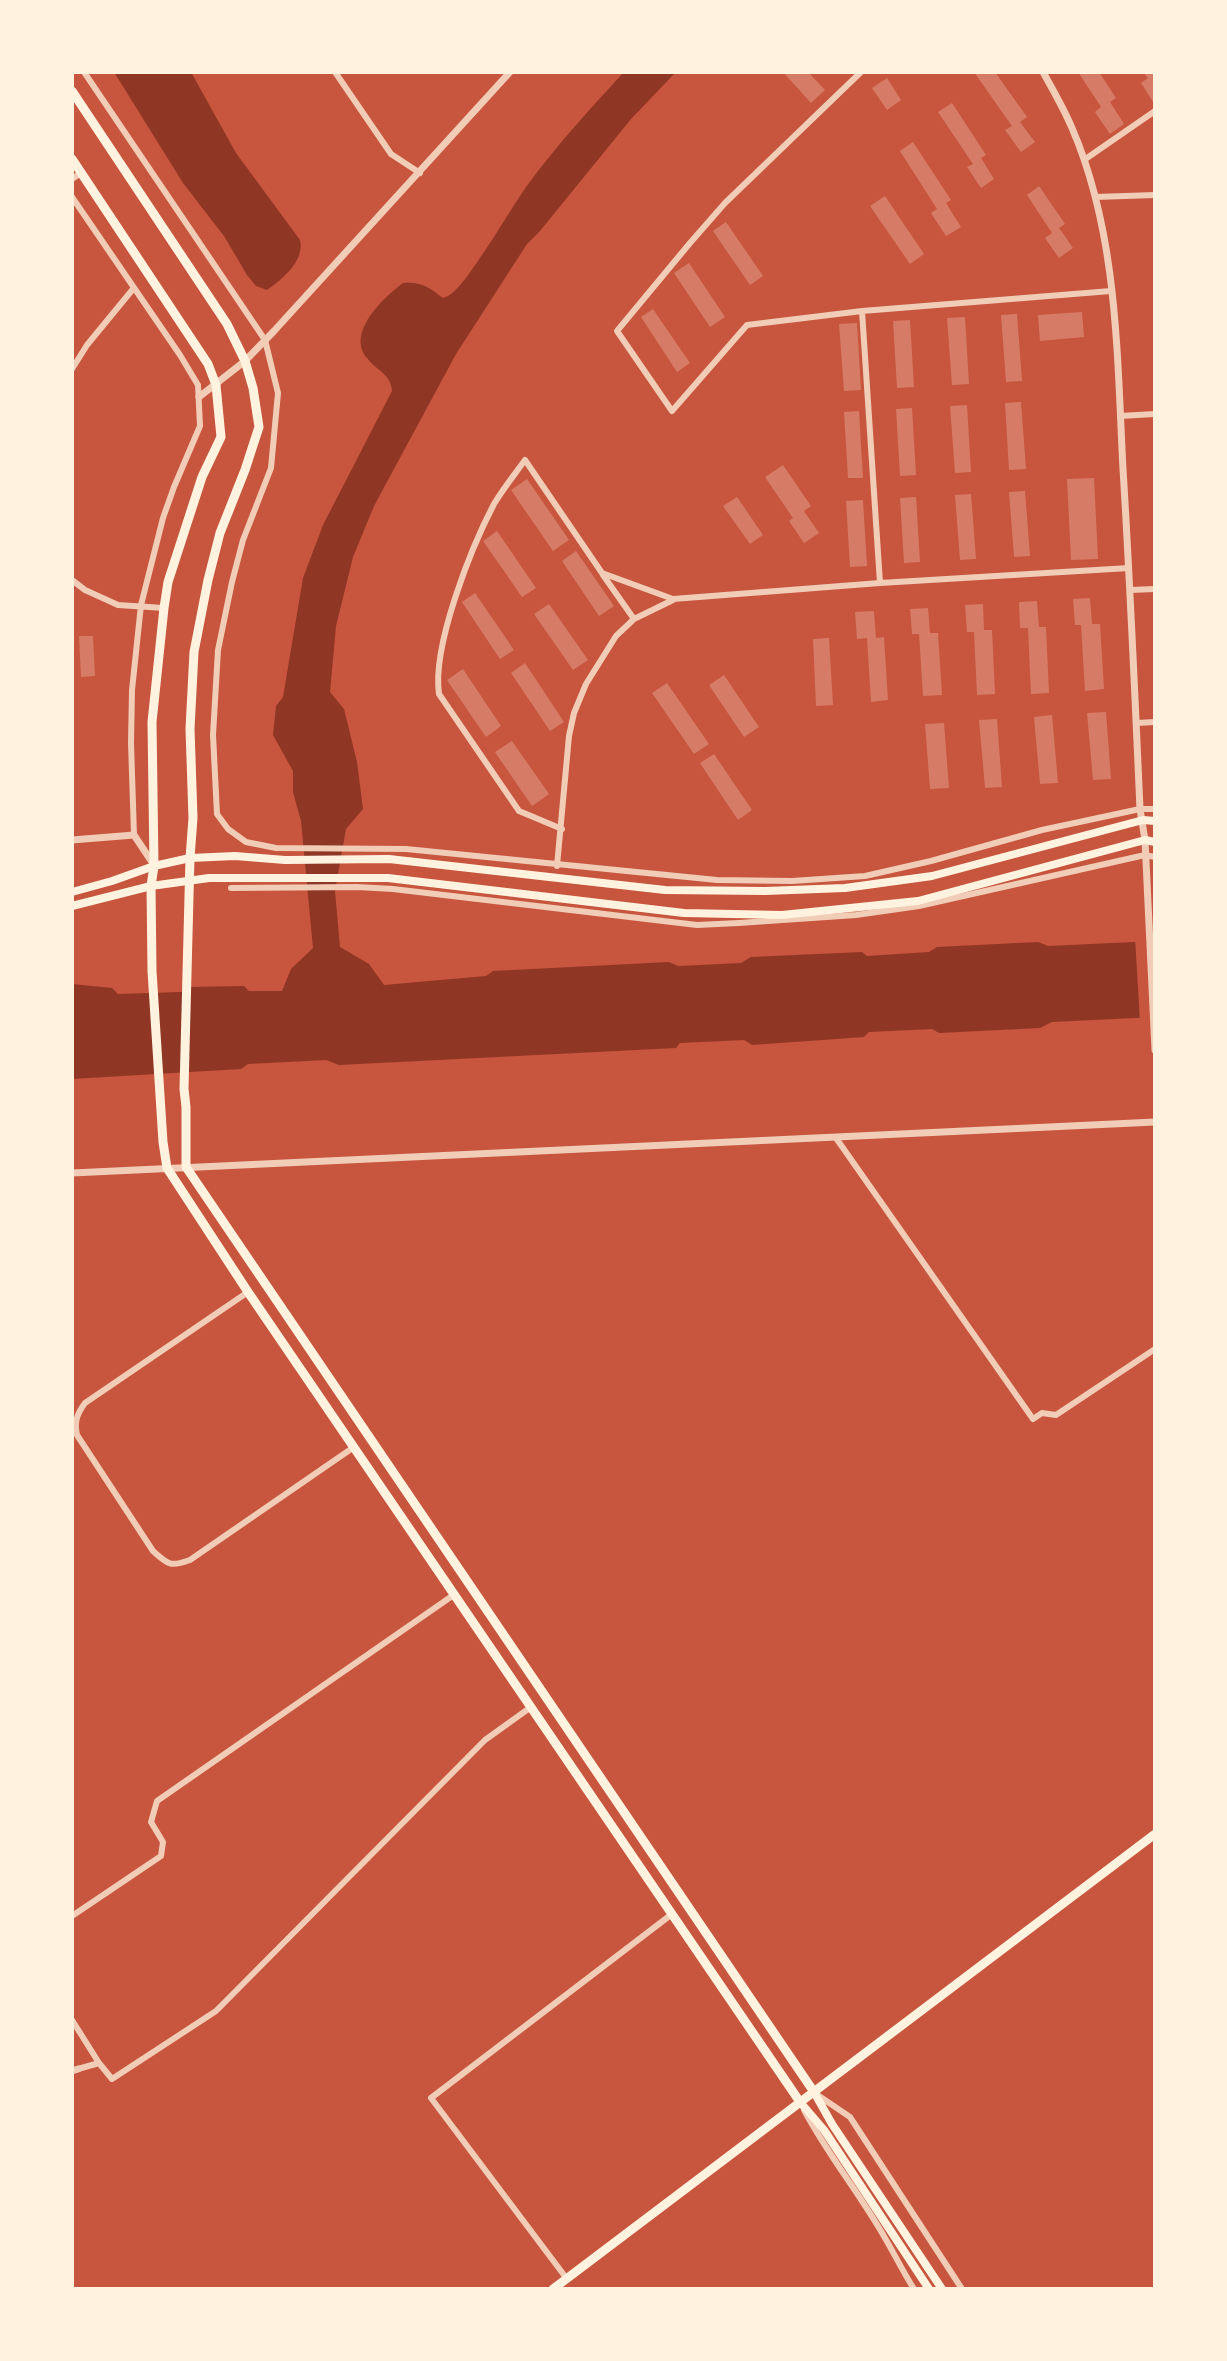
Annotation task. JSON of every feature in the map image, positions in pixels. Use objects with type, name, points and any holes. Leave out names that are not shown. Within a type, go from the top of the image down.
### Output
[{"type":"main road","points":[[72,91],[227,324],[245,360],[259,426],[246,470],[220,533],[194,652],[190,729],[193,818],[184,1089],[187,1107],[186,1167],[814,2092],[832,2124],[942,2289]]},
{"type":"main road","points":[[72,159],[208,364],[216,384],[221,437],[202,477],[168,583],[152,722],[155,866],[150,886],[152,971],[167,1168],[248,1292],[800,2102],[824,2130],[929,2289]]},
{"type":"main road","points":[[72,892],[190,858],[235,856],[285,860],[360,858],[452,865],[665,890],[765,891],[845,888],[932,876],[1143,820],[1155,821]]},
{"type":"main road","points":[[72,906],[150,886],[209,878],[357,882],[388,878],[684,913],[782,915],[918,901],[1145,841],[1155,842]]},
{"type":"main road","points":[[554,2289],[1155,1834]]},
{"type":"street","points":[[84,72],[265,340],[278,393],[271,468],[243,540],[218,650],[213,735],[217,814],[228,829],[246,842],[276,848],[406,849],[717,880],[792,881],[865,876],[1042,830],[1140,809],[1155,809]]},
{"type":"street","points":[[335,72],[391,154],[420,173]]},
{"type":"street","points":[[198,397],[245,360],[265,340],[510,72]]},
{"type":"street","points":[[861,72],[725,204],[617,331],[672,411],[747,325],[862,311],[1111,291]]},
{"type":"street","points":[[1043,72],[1072,128],[1084,160],[1095,197],[1111,291],[1129,568],[1140,809],[1145,841],[1155,1050]]},
{"type":"street","points":[[1084,160],[1155,111]]},
{"type":"street","points":[[72,179],[81,173]]},
{"type":"street","points":[[1095,197],[1155,195]]},
{"type":"street","points":[[72,197],[198,385],[200,426],[167,508],[141,605],[132,690],[134,835],[155,866]]},
{"type":"street","points":[[72,369],[87,345],[133,289]]},
{"type":"street","points":[[862,311],[880,583]]},
{"type":"street","points":[[1120,416],[1155,414]]},
{"type":"street","points":[[562,829],[519,810],[439,694],[436,677],[445,628],[470,561],[495,504],[525,460],[634,619]]},
{"type":"street","points":[[557,866],[569,736],[574,713],[586,684],[616,636],[634,619],[673,600],[880,583],[1129,568]]},
{"type":"street","points":[[602,573],[673,600]]},
{"type":"street","points":[[72,580],[85,590],[118,605],[164,608]]},
{"type":"street","points":[[1130,590],[1155,589]]},
{"type":"street","points":[[1137,723],[1155,722]]},
{"type":"street","points":[[72,840],[134,835]]},
{"type":"street","points":[[357,882],[697,925],[832,917],[919,906],[1145,855],[1155,857]]},
{"type":"street","points":[[230,888],[289,882]]},
{"type":"street","points":[[72,1173],[1155,1122]]},
{"type":"street","points":[[836,1138],[1033,1419],[1042,1413],[1056,1415],[1155,1349]]},
{"type":"street","points":[[248,1292],[85,1403],[78,1412],[75,1424],[77,1435],[153,1551],[167,1563],[177,1565],[190,1560],[349,1453],[355,1446]]},
{"type":"street","points":[[72,1916],[161,1856],[163,1842],[151,1822],[157,1801],[455,1594]]},
{"type":"street","points":[[72,2020],[112,2079],[216,2011],[485,1740],[531,1707]]},
{"type":"street","points":[[567,2279],[431,2098],[672,1914]]},
{"type":"street","points":[[75,2070],[99,2063]]},
{"type":"street","points":[[814,2092],[850,2117],[962,2289]]},
{"type":"street","points":[[800,2102],[818,2136],[886,2238],[896,2262],[914,2289]]},
{"type":"shaded area","points":[[114,72],[191,72],[236,153],[300,240],[301,247],[296,262],[273,286],[267,290],[256,286],[247,275],[224,236],[183,183]]},
{"type":"shaded area","points":[[624,72],[676,72],[631,119],[527,244],[456,354],[374,506],[353,557],[336,626],[330,692],[344,709],[357,762],[363,809],[346,829],[335,891],[340,947],[369,964],[384,985],[486,976],[493,971],[669,962],[678,966],[741,963],[751,957],[862,952],[867,956],[929,952],[937,947],[1038,942],[1048,946],[1155,941],[1155,1017],[1052,1022],[1040,1028],[939,1033],[932,1029],[869,1032],[864,1037],[752,1045],[744,1040],[680,1043],[676,1048],[339,1065],[326,1060],[248,1064],[241,1069],[72,1079],[72,984],[112,988],[118,994],[181,992],[189,987],[244,986],[249,991],[282,991],[291,969],[313,948],[301,821],[293,792],[293,771],[273,735],[276,706],[283,697],[303,578],[323,525],[392,391],[389,380],[367,358],[362,348],[364,327],[377,307],[403,283],[425,286],[443,298],[453,292],[474,266],[537,172]]},
{"type":"pier","points":[[1155,937],[1155,1021],[1140,1021],[1135,938]]},
{"type":"building","points":[[783,72],[808,72],[825,90],[811,103]]},
{"type":"building","points":[[974,72],[995,72],[1027,117],[1020,122],[1035,142],[1021,152],[1005,130],[1012,126]]},
{"type":"building","points":[[1078,72],[1099,72],[1116,98],[1110,102],[1124,124],[1110,134],[1095,112],[1101,107]]},
{"type":"building","points":[[1143,72],[1155,72],[1155,105],[1141,83],[1148,78]]},
{"type":"building","points":[[887,78],[901,100],[887,110],[872,88]]},
{"type":"building","points":[[952,103],[986,155],[981,158],[994,179],[981,188],[967,167],[973,164],[938,112]]},
{"type":"building","points":[[913,142],[951,200],[946,203],[961,227],[946,236],[931,213],[937,209],[900,151]]},
{"type":"building","points":[[1039,186],[1065,224],[1059,228],[1073,248],[1059,258],[1045,238],[1052,233],[1027,195]]},
{"type":"building","points":[[885,196],[924,254],[910,264],[870,206]]},
{"type":"building","points":[[726,222],[763,276],[750,285],[713,231]]},
{"type":"building","points":[[689,263],[725,317],[710,327],[674,273]]},
{"type":"building","points":[[653,309],[690,363],[677,372],[641,317]]},
{"type":"building","points":[[1082,312],[1084,337],[1040,341],[1038,315]]},
{"type":"building","points":[[1017,314],[1022,381],[1006,382],[1001,315]]},
{"type":"building","points":[[965,317],[969,384],[952,385],[947,318]]},
{"type":"building","points":[[910,320],[914,387],[897,388],[893,321]]},
{"type":"building","points":[[857,323],[861,390],[844,391],[839,324]]},
{"type":"building","points":[[1021,402],[1026,469],[1009,470],[1005,403]]},
{"type":"building","points":[[967,405],[971,472],[955,473],[950,406]]},
{"type":"building","points":[[912,408],[916,475],[900,476],[896,409]]},
{"type":"building","points":[[859,411],[863,478],[848,478],[844,412]]},
{"type":"building","points":[[783,465],[811,506],[804,511],[819,533],[804,543],[789,521],[793,518],[765,477]]},
{"type":"building","points":[[1094,478],[1098,559],[1071,560],[1067,479]]},
{"type":"building","points":[[527,479],[569,540],[553,551],[511,490]]},
{"type":"building","points":[[1025,491],[1030,556],[1014,557],[1009,492]]},
{"type":"building","points":[[971,494],[976,559],[960,560],[955,495]]},
{"type":"building","points":[[737,497],[763,535],[750,544],[723,506]]},
{"type":"building","points":[[916,497],[920,562],[904,563],[900,498]]},
{"type":"building","points":[[863,500],[867,566],[850,567],[846,501]]},
{"type":"building","points":[[497,531],[536,588],[522,597],[483,541]]},
{"type":"building","points":[[576,551],[614,606],[599,616],[562,561]]},
{"type":"building","points":[[475,593],[514,650],[500,659],[462,602]]},
{"type":"building","points":[[1090,598],[1092,624],[1100,624],[1104,689],[1085,691],[1081,625],[1075,625],[1073,599]]},
{"type":"building","points":[[1037,601],[1039,627],[1046,627],[1049,693],[1031,694],[1028,628],[1020,628],[1019,602]]},
{"type":"building","points":[[549,604],[588,660],[573,670],[534,614]]},
{"type":"building","points":[[983,604],[984,630],[992,630],[995,694],[977,695],[974,632],[967,632],[965,605]]},
{"type":"building","points":[[928,608],[930,633],[938,633],[942,695],[923,696],[919,634],[912,634],[910,609]]},
{"type":"building","points":[[874,611],[876,638],[884,637],[888,700],[871,702],[867,638],[857,639],[855,612]]},
{"type":"building","points":[[79,636],[93,636],[95,676],[81,677]]},
{"type":"building","points":[[829,638],[833,705],[816,706],[813,639]]},
{"type":"building","points":[[525,663],[564,722],[550,731],[511,673]]},
{"type":"building","points":[[463,669],[501,726],[486,737],[447,680]]},
{"type":"building","points":[[724,675],[759,727],[744,737],[709,685]]},
{"type":"building","points":[[667,683],[709,744],[694,754],[652,693]]},
{"type":"building","points":[[1106,712],[1111,779],[1093,780],[1087,713]]},
{"type":"building","points":[[1052,715],[1058,783],[1040,784],[1034,717]]},
{"type":"building","points":[[997,719],[1002,787],[985,788],[979,720]]},
{"type":"building","points":[[944,723],[949,788],[930,789],[925,724]]},
{"type":"building","points":[[512,741],[549,794],[532,806],[495,752]]},
{"type":"building","points":[[714,754],[752,810],[738,820],[700,763]]}]
